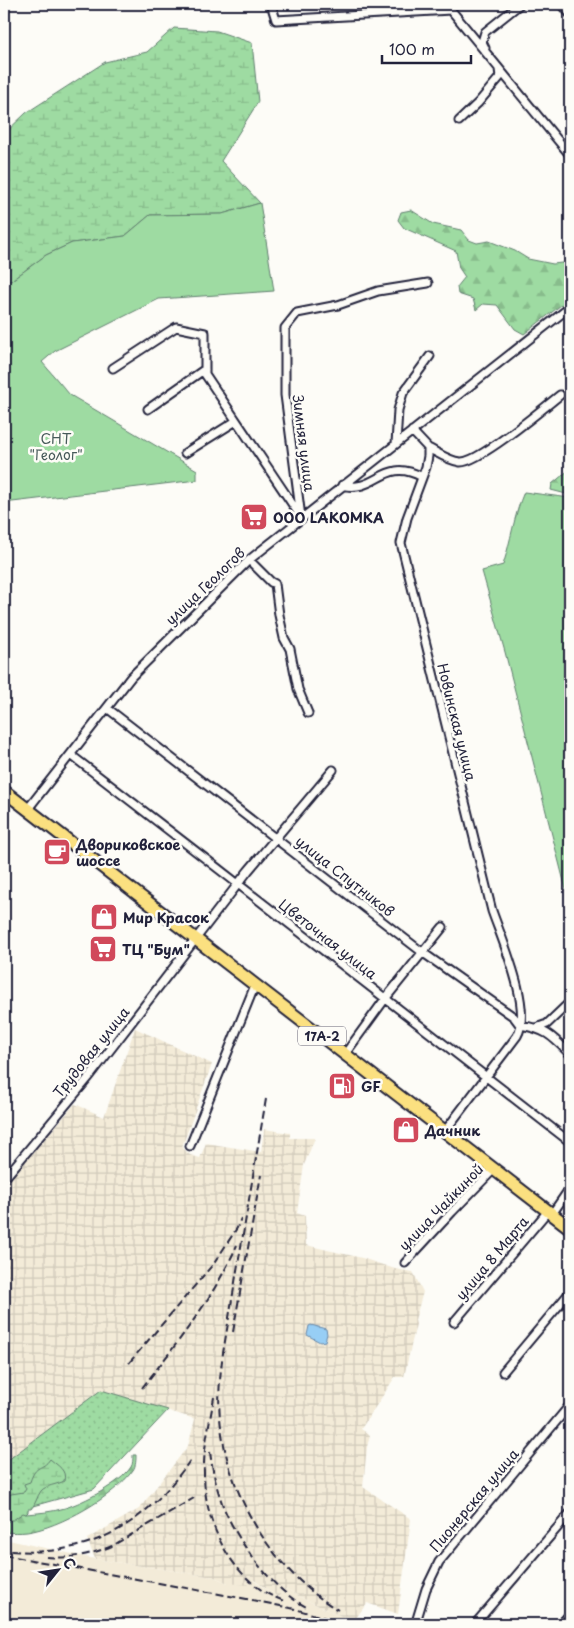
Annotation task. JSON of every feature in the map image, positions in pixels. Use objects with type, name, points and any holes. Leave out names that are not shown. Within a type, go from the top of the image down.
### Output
[{"type":"main road","points":[[4,791],[27,810]]},
{"type":"main road","name":"17А-2","points":[[27,810],[570,1228]]},
{"type":"street","points":[[271,4],[276,20],[451,10],[570,155]]},
{"type":"street","points":[[459,121],[478,104],[500,77],[498,63],[482,42],[485,32],[520,4]]},
{"type":"street","points":[[562,4],[570,14]]},
{"type":"street","name":"Зимняя улица","points":[[301,517],[285,395],[285,328],[297,313],[338,306],[378,291],[428,283]]},
{"type":"street","name":"улица Геологов","points":[[27,810],[131,677],[248,560],[570,307]]},
{"type":"street","name":"Зимняя улица","points":[[113,368],[176,327],[205,333],[205,374],[301,517]]},
{"type":"street","points":[[396,444],[398,410],[403,393],[430,356]]},
{"type":"street","points":[[148,409],[205,369]]},
{"type":"street","points":[[412,431],[428,448],[447,458],[467,462],[487,451],[560,395]]},
{"type":"street","points":[[185,453],[236,420]]},
{"type":"street","name":"Новинская улица","points":[[428,448],[427,462],[407,518],[401,543],[492,911],[511,964],[520,997],[522,1016],[520,1025]]},
{"type":"street","points":[[342,485],[357,487],[390,472],[402,469],[422,477]]},
{"type":"street","points":[[248,560],[275,584],[284,638],[290,649],[298,688],[308,713]]},
{"type":"street","name":"улица Спутников","points":[[107,708],[422,952],[514,1017],[520,1025]]},
{"type":"street","name":"Цветочная улица","points":[[71,755],[570,1142]]},
{"type":"street","name":"Трудовая улица","points":[[4,1179],[90,1076],[239,884],[333,770]]},
{"type":"street","points":[[345,1054],[384,999],[443,927]]},
{"type":"street","points":[[190,1146],[255,985]]},
{"type":"street","points":[[536,1028],[547,1024],[570,1002]]},
{"type":"street","points":[[445,1131],[517,1036],[521,1029],[520,1025],[536,1028],[549,1034],[570,1054]]},
{"type":"street","name":"улица Чайкиной","points":[[405,1263],[494,1169]]},
{"type":"street","name":"улица 8 Марта","points":[[454,1322],[570,1188]]},
{"type":"street","points":[[503,1372],[570,1292]]},
{"type":"street","name":"Пионерская улица","points":[[416,1622],[426,1590],[439,1562],[570,1405]]},
{"type":"street","points":[[475,1624],[570,1513]]},
{"type":"street","points":[[562,1624],[570,1614]]},
{"type":"shaded area","points":[[135,1028],[212,1064],[182,1147],[190,1155],[200,1158],[206,1143],[261,1152],[264,1129],[290,1133],[290,1138],[315,1138],[304,1165],[297,1213],[305,1216],[306,1245],[413,1272],[423,1292],[415,1320],[416,1324],[404,1377],[395,1377],[361,1429],[370,1435],[363,1487],[411,1519],[398,1614],[367,1603],[356,1618],[341,1616],[286,1589],[278,1597],[254,1580],[248,1585],[228,1583],[214,1577],[95,1559],[87,1539],[139,1509],[188,1446],[195,1419],[101,1390],[4,1463],[4,1186],[75,1104],[104,1117]]},
{"type":"shaded area","points":[[4,1539],[95,1559],[214,1577],[228,1583],[253,1580],[278,1597],[286,1589],[341,1616],[377,1624],[4,1624]]},
{"type":"green space","points":[[174,28],[217,31],[252,43],[258,102],[221,161],[260,203],[222,214],[150,215],[125,236],[72,243],[46,255],[12,280],[4,283],[4,134],[26,113],[105,62],[147,52]]},
{"type":"green space","name":"СНТ \"Геолог\"","points":[[260,203],[274,291],[159,299],[55,351],[42,362],[70,395],[197,470],[197,480],[4,503],[4,283],[12,280],[46,255],[72,243],[125,236],[150,215],[222,214]]},
{"type":"green space","points":[[411,210],[433,224],[461,230],[469,240],[477,243],[489,241],[515,251],[528,259],[553,264],[570,262],[570,298],[524,334],[515,329],[497,305],[483,304],[476,310],[473,299],[458,294],[457,287],[465,277],[459,268],[456,251],[404,228],[398,220],[401,212]]},
{"type":"green space","points":[[570,469],[570,495],[551,490],[552,484]]},
{"type":"green space","points":[[524,492],[570,498],[570,905],[505,652],[482,571],[503,565]]},
{"type":"green space","points":[[101,1390],[168,1410],[94,1489],[4,1514],[4,1463]]},
{"type":"green space","points":[[133,1455],[136,1455],[136,1462],[133,1470],[125,1480],[100,1500],[55,1524],[24,1532],[4,1533],[4,1524],[23,1512],[26,1514],[60,1509],[101,1492],[126,1473],[132,1466]]},
{"type":"green space","points":[[50,1459],[63,1471],[64,1481],[43,1489],[33,1507],[28,1509],[26,1514],[23,1513],[13,1520],[7,1520],[4,1524],[6,1497],[11,1494],[24,1492],[26,1489],[24,1484],[30,1482],[35,1472]]},
{"type":"water","points":[[311,1325],[326,1329],[325,1341],[320,1342],[307,1335]]},
{"type":"railway","points":[[266,1099],[223,1353],[219,1402],[224,1447],[232,1475],[243,1502],[257,1528],[293,1574],[314,1593],[338,1610]]},
{"type":"railway","points":[[233,1332],[261,1175]]},
{"type":"railway","points":[[129,1363],[215,1262],[237,1228],[241,1218]]},
{"type":"railway","points":[[142,1388],[206,1302],[228,1265],[237,1245]]},
{"type":"railway","points":[[214,1397],[204,1464],[205,1490],[213,1523],[219,1539],[238,1568],[263,1591],[284,1601]]},
{"type":"railway","points":[[210,1452],[220,1497],[233,1528],[255,1561],[281,1590],[309,1608]]},
{"type":"railway","points":[[11,1551],[40,1551],[67,1548],[92,1542],[114,1532],[136,1518],[155,1502],[174,1482],[191,1459]]},
{"type":"railway","points":[[46,1557],[79,1556],[112,1546],[194,1498]]},
{"type":"railway","points":[[4,1555],[252,1600],[295,1609],[346,1624]]},
{"type":"place","name":"OOO LAKOMKA","points":[[254,517]]},
{"type":"place","name":"Двориковское шоссе","points":[[57,852]]},
{"type":"place","name":"Мир Красок","points":[[104,917]]},
{"type":"place","name":"ТЦ \"Бум\"","points":[[103,949]]},
{"type":"place","name":"GF","points":[[342,1086]]},
{"type":"place","name":"Дачник","points":[[406,1130]]}]
